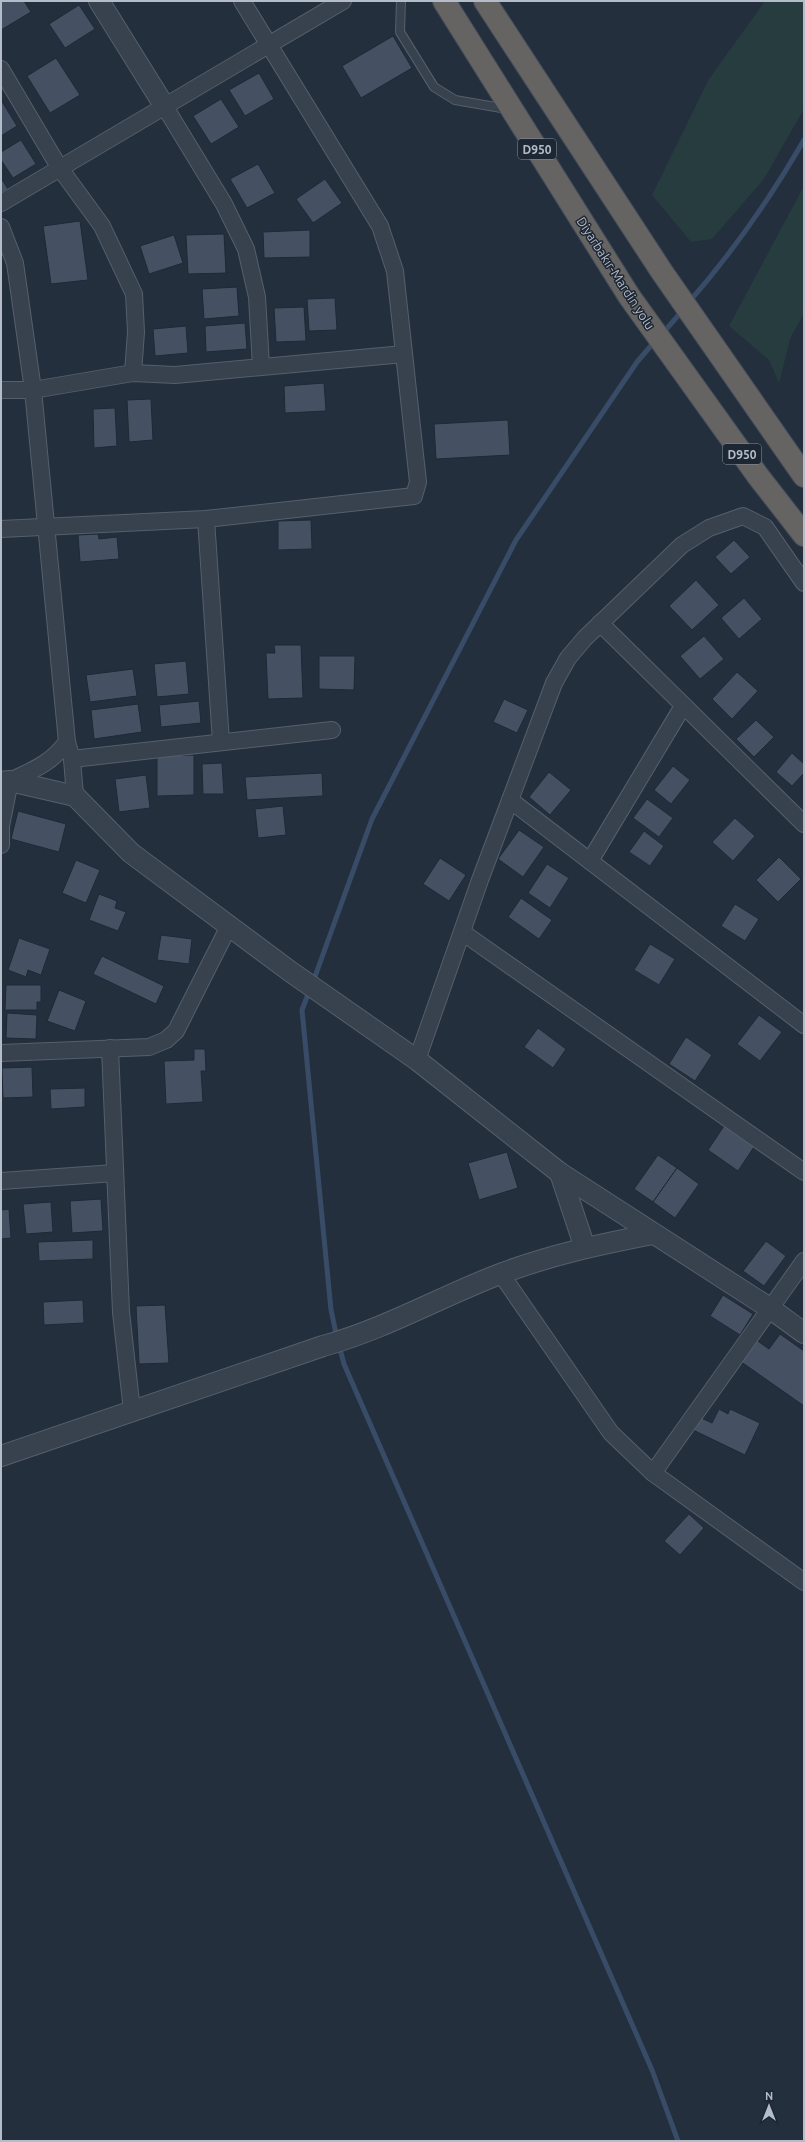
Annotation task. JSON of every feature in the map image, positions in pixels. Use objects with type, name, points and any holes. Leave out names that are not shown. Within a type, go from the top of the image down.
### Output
[{"type":"highway","name":"Diyarbakır-Mardin yolu","points":[[444,1],[629,296],[758,476],[804,535]]},
{"type":"highway","name":"D950","points":[[485,1],[662,272],[804,476]]},
{"type":"street","points":[[99,1],[224,204],[246,249],[257,297],[260,366]]},
{"type":"street","points":[[1,529],[206,519],[414,496],[418,482],[395,271],[380,226],[242,1]]},
{"type":"street","points":[[1,203],[59,167],[165,107],[342,1]]},
{"type":"street","points":[[1,68],[59,167],[102,226],[134,294],[136,332],[133,373]]},
{"type":"street","points":[[1,227],[15,263],[33,390],[67,742],[72,759],[75,796]]},
{"type":"street","points":[[1,390],[33,390],[133,373],[175,375],[260,366],[404,354]]},
{"type":"street","points":[[418,1060],[462,932],[510,800],[554,683],[568,658],[600,623],[682,545],[708,528],[743,516],[765,527],[804,583]]},
{"type":"street","points":[[206,519],[221,742]]},
{"type":"street","points":[[600,623],[804,824]]},
{"type":"street","points":[[590,861],[683,706]]},
{"type":"street","points":[[72,759],[332,730]]},
{"type":"street","points":[[5,781],[39,767],[55,756],[67,742]]},
{"type":"street","points":[[5,781],[75,796],[131,853],[291,972],[418,1060],[560,1173],[771,1309],[804,1333]]},
{"type":"street","points":[[1,845],[5,781]]},
{"type":"street","points":[[510,800],[804,1025]]},
{"type":"street","points":[[1,1053],[149,1047],[166,1040],[176,1031],[230,926]]},
{"type":"street","points":[[462,932],[804,1172]]},
{"type":"street","points":[[110,1048],[121,1312],[132,1411]]},
{"type":"street","points":[[1,1181],[116,1173]]},
{"type":"street","points":[[560,1173],[585,1248]]},
{"type":"street","points":[[1,1456],[323,1346],[360,1336],[501,1274],[585,1248],[653,1234]]},
{"type":"street","points":[[653,1473],[804,1261]]},
{"type":"street","points":[[501,1274],[611,1433],[653,1473],[804,1582]]},
{"type":"lane","points":[[402,1],[400,32],[434,87],[455,100],[512,110]]},
{"type":"green space","points":[[765,1],[804,1],[804,109],[764,179],[712,239],[691,242],[652,195],[709,79]]},
{"type":"green space","points":[[804,186],[804,313],[790,339],[779,383],[769,360],[729,326]]},
{"type":"building","points":[[1,1],[24,1],[31,12],[1,30]]},
{"type":"building","points":[[79,5],[95,29],[65,48],[49,24]]},
{"type":"building","points":[[393,36],[412,68],[361,98],[342,66]]},
{"type":"building","points":[[56,58],[80,95],[50,113],[27,76]]},
{"type":"building","points":[[259,73],[274,99],[245,116],[229,90]]},
{"type":"building","points":[[221,99],[239,127],[211,144],[193,116]]},
{"type":"building","points":[[1,100],[17,126],[1,136]]},
{"type":"building","points":[[21,140],[36,164],[13,178],[1,160],[1,152]]},
{"type":"building","points":[[258,164],[275,193],[247,208],[230,179]]},
{"type":"building","points":[[1,178],[8,189],[1,193]]},
{"type":"building","points":[[325,179],[342,203],[313,223],[296,199]]},
{"type":"building","points":[[80,221],[88,280],[51,284],[43,226]]},
{"type":"building","points":[[310,230],[310,257],[264,258],[263,232]]},
{"type":"building","points":[[224,234],[226,273],[188,274],[186,235]]},
{"type":"building","points":[[174,235],[183,263],[149,274],[140,246]]},
{"type":"building","points":[[237,287],[239,316],[204,319],[202,289]]},
{"type":"building","points":[[335,298],[337,330],[309,331],[307,299]]},
{"type":"building","points":[[304,307],[306,341],[276,342],[274,308]]},
{"type":"building","points":[[245,323],[247,349],[206,352],[205,326]]},
{"type":"building","points":[[186,326],[188,353],[155,356],[153,329]]},
{"type":"building","points":[[324,383],[326,411],[285,413],[284,386]]},
{"type":"building","points":[[151,399],[153,440],[129,442],[127,400]]},
{"type":"building","points":[[115,408],[117,446],[94,448],[93,409]]},
{"type":"building","points":[[508,420],[510,455],[436,459],[434,424]]},
{"type":"building","points":[[311,520],[312,549],[278,550],[278,521]]},
{"type":"building","points":[[98,534],[99,539],[117,537],[119,559],[80,562],[78,535]]},
{"type":"building","points":[[734,540],[750,557],[731,574],[715,557]]},
{"type":"building","points":[[696,580],[719,605],[692,630],[669,606]]},
{"type":"building","points":[[744,598],[762,619],[739,639],[721,618]]},
{"type":"building","points":[[704,636],[724,659],[700,679],[680,656]]},
{"type":"building","points":[[274,645],[301,645],[303,698],[268,699],[266,653],[275,653]]},
{"type":"building","points":[[319,656],[355,656],[354,690],[319,689]]},
{"type":"building","points":[[186,661],[189,694],[157,697],[154,664]]},
{"type":"building","points":[[133,669],[137,696],[90,702],[86,675]]},
{"type":"building","points":[[737,672],[758,691],[732,719],[712,699]]},
{"type":"building","points":[[504,699],[528,710],[517,733],[493,722]]},
{"type":"building","points":[[199,701],[201,723],[161,727],[159,705]]},
{"type":"building","points":[[138,704],[142,732],[94,739],[91,710]]},
{"type":"building","points":[[756,720],[774,737],[754,757],[736,739]]},
{"type":"building","points":[[792,753],[804,764],[804,773],[792,786],[776,772]]},
{"type":"building","points":[[194,755],[194,795],[157,796],[157,756]]},
{"type":"building","points":[[222,763],[224,794],[203,794],[202,764]]},
{"type":"building","points":[[673,766],[690,780],[671,804],[654,790]]},
{"type":"building","points":[[549,772],[571,790],[550,815],[529,797]]},
{"type":"building","points":[[322,773],[323,796],[247,800],[245,777]]},
{"type":"building","points":[[146,775],[150,808],[119,812],[115,779]]},
{"type":"building","points":[[647,799],[673,818],[659,837],[633,818]]},
{"type":"building","points":[[283,806],[286,835],[258,838],[255,809]]},
{"type":"building","points":[[18,811],[66,824],[59,852],[11,839]]},
{"type":"building","points":[[735,818],[755,836],[733,861],[712,842]]},
{"type":"building","points":[[519,830],[544,847],[523,877],[498,859]]},
{"type":"building","points":[[644,831],[664,846],[650,866],[629,852]]},
{"type":"building","points":[[779,857],[801,879],[778,902],[756,880]]},
{"type":"building","points":[[440,858],[466,875],[449,901],[423,884]]},
{"type":"building","points":[[76,860],[100,870],[86,903],[62,893]]},
{"type":"building","points":[[547,864],[569,878],[550,908],[528,893]]},
{"type":"building","points":[[99,894],[117,901],[115,908],[126,912],[118,931],[89,920]]},
{"type":"building","points":[[521,898],[552,920],[539,939],[508,917]]},
{"type":"building","points":[[735,904],[759,919],[745,941],[721,926]]},
{"type":"building","points":[[161,935],[192,939],[189,964],[157,960]]},
{"type":"building","points":[[19,938],[50,949],[41,975],[28,970],[26,977],[8,970]]},
{"type":"building","points":[[650,944],[675,959],[659,985],[634,970]]},
{"type":"building","points":[[102,956],[164,986],[156,1004],[93,974]]},
{"type":"building","points":[[6,985],[41,985],[41,1002],[37,1002],[37,1010],[5,1010]]},
{"type":"building","points":[[59,990],[86,1001],[75,1031],[47,1021]]},
{"type":"building","points":[[7,1013],[37,1015],[36,1039],[6,1038]]},
{"type":"building","points":[[759,1015],[782,1032],[760,1061],[737,1044]]},
{"type":"building","points":[[538,1028],[566,1049],[553,1068],[524,1047]]},
{"type":"building","points":[[686,1037],[712,1055],[695,1081],[669,1064]]},
{"type":"building","points":[[194,1049],[205,1049],[206,1071],[201,1071],[203,1102],[166,1104],[164,1061],[194,1060]]},
{"type":"building","points":[[32,1067],[33,1097],[3,1098],[2,1068]]},
{"type":"building","points":[[85,1088],[85,1107],[51,1109],[50,1089]]},
{"type":"building","points":[[724,1126],[754,1147],[738,1171],[708,1150]]},
{"type":"building","points":[[507,1152],[518,1188],[479,1200],[468,1163]]},
{"type":"building","points":[[658,1155],[677,1168],[653,1202],[634,1189]]},
{"type":"building","points":[[677,1168],[699,1184],[675,1218],[653,1202]]},
{"type":"building","points":[[101,1199],[103,1231],[72,1233],[70,1201]]},
{"type":"building","points":[[51,1202],[53,1232],[26,1234],[23,1204]]},
{"type":"building","points":[[9,1209],[11,1238],[1,1239],[1,1210]]},
{"type":"building","points":[[93,1240],[93,1259],[39,1261],[38,1242]]},
{"type":"building","points":[[766,1241],[786,1256],[764,1286],[743,1271]]},
{"type":"building","points":[[723,1295],[753,1314],[740,1335],[710,1316]]},
{"type":"building","points":[[83,1300],[84,1323],[44,1325],[43,1302]]},
{"type":"building","points":[[165,1305],[169,1363],[139,1364],[136,1306]]},
{"type":"building","points":[[780,1334],[804,1351],[804,1406],[740,1361],[755,1339],[769,1349]]},
{"type":"building","points":[[719,1409],[728,1414],[730,1409],[760,1423],[745,1455],[691,1429],[697,1416],[712,1423]]},
{"type":"building","points":[[689,1514],[704,1528],[680,1555],[664,1541]]},
{"type":"waterway","points":[[689,302],[736,244],[778,182],[804,140]]},
{"type":"waterway","points":[[662,334],[683,310]]},
{"type":"waterway","points":[[313,982],[372,819],[516,540],[637,362],[655,341]]},
{"type":"waterway","points":[[310,989],[302,1010],[331,1310],[337,1338]]},
{"type":"waterway","points":[[339,1345],[344,1364],[652,2070],[678,2141]]}]
